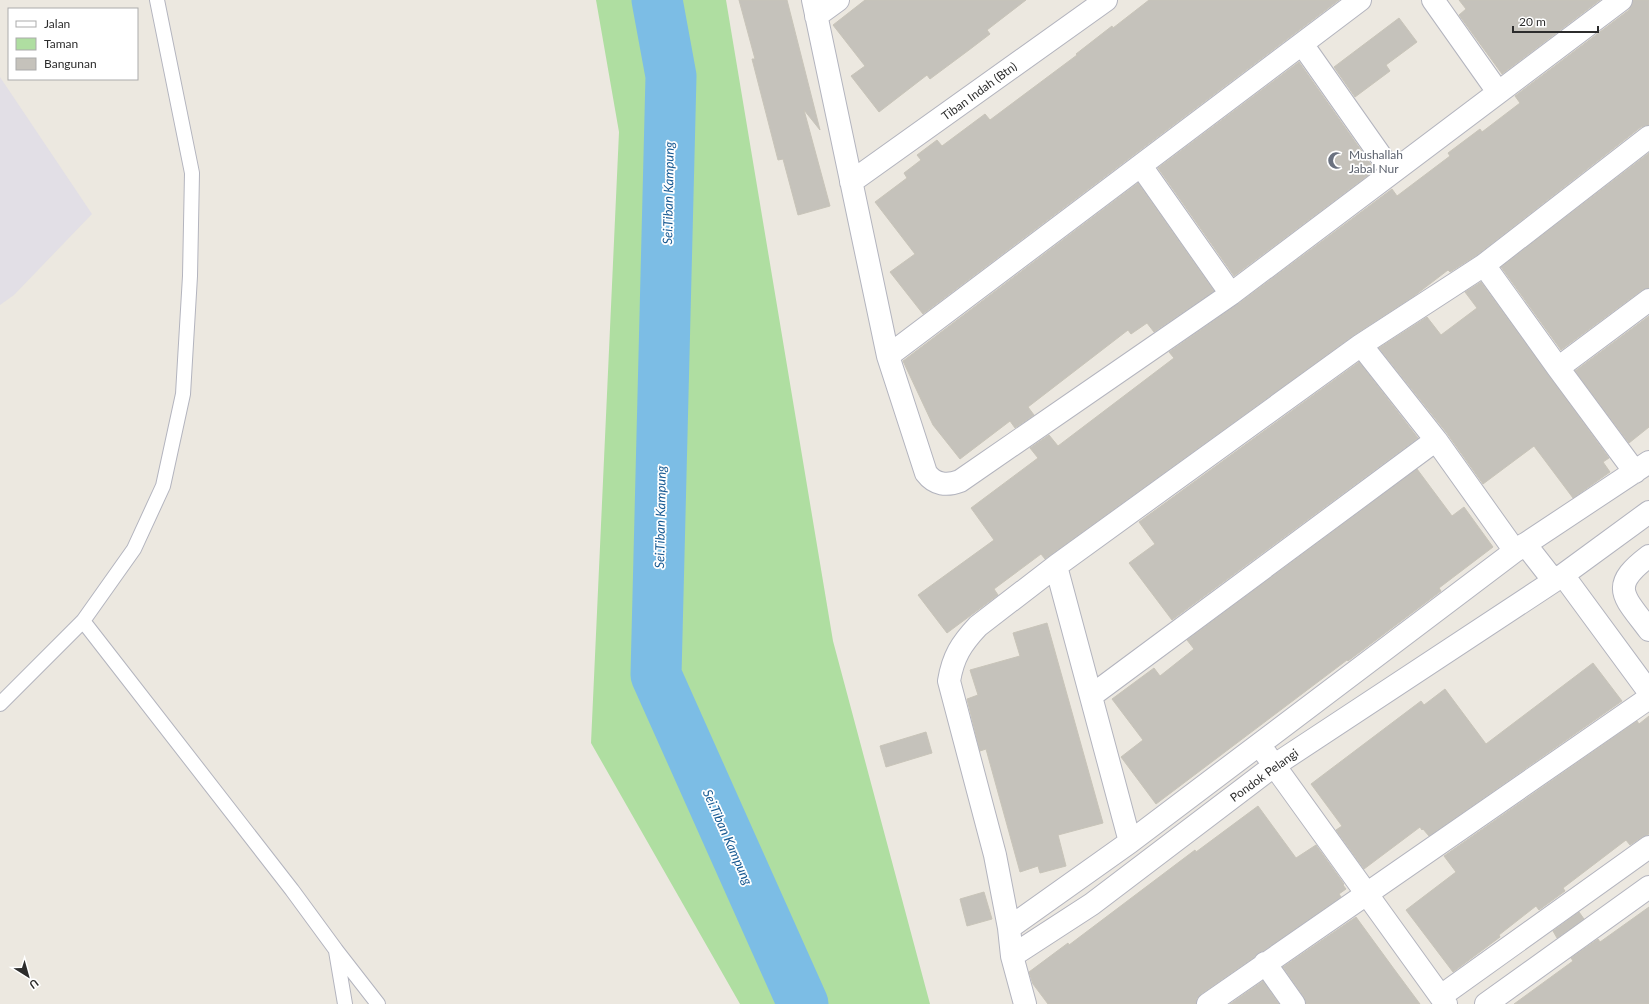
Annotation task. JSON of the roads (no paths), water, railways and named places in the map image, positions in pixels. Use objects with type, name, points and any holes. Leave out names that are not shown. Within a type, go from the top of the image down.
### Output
[{"type":"street","points":[[838,0],[815,8],[888,356],[926,473],[935,482],[943,484],[952,484],[967,476],[1230,294],[1621,0]]},
{"type":"street","name":"Tiban Indah (Btn)","points":[[851,182],[1106,0]]},
{"type":"street","points":[[1433,0],[1498,92]]},
{"type":"street","points":[[888,356],[1302,44],[1352,2]]},
{"type":"street","points":[[1302,44],[1392,172]]},
{"type":"street","points":[[1025,1004],[1012,956],[1010,928],[995,855],[949,681],[952,664],[967,638],[978,626],[1056,566],[1362,344],[1484,265],[1649,137]]},
{"type":"street","points":[[1141,166],[1230,294]]},
{"type":"street","points":[[1010,928],[1130,842],[1520,547],[1642,467],[1558,368],[1484,265]]},
{"type":"street","points":[[1558,368],[1649,300]]},
{"type":"street","points":[[1362,344],[1520,547],[1558,578],[1649,692]]},
{"type":"street","points":[[1091,696],[1436,440]]},
{"type":"street","name":"Pondok Pelangi","points":[[1012,956],[1092,904],[1275,765],[1558,578],[1649,512]]},
{"type":"street","points":[[1649,556],[1630,572],[1623,584],[1624,594],[1629,604],[1649,630]]},
{"type":"street","points":[[1056,566],[1130,842]]},
{"type":"street","points":[[1208,1004],[1649,698]]},
{"type":"street","points":[[1259,745],[1275,765],[1443,1000],[1649,847]]},
{"type":"street","points":[[1486,1004],[1649,887]]},
{"type":"street","points":[[1265,963],[1294,1004]]},
{"type":"lane","points":[[0,704],[83,621],[134,549],[163,486],[183,394],[190,276],[192,173],[157,0]]},
{"type":"lane","points":[[83,621],[292,890],[378,1004]]},
{"type":"lane","points":[[336,950],[345,1004]]},
{"type":"waterway","name":"Sei.Tiban Kampung","points":[[657,0],[671,76],[656,675],[803,1004]]},
{"type":"place","name":"Mushallah Jabal Nur","points":[[1336,161]]}]
